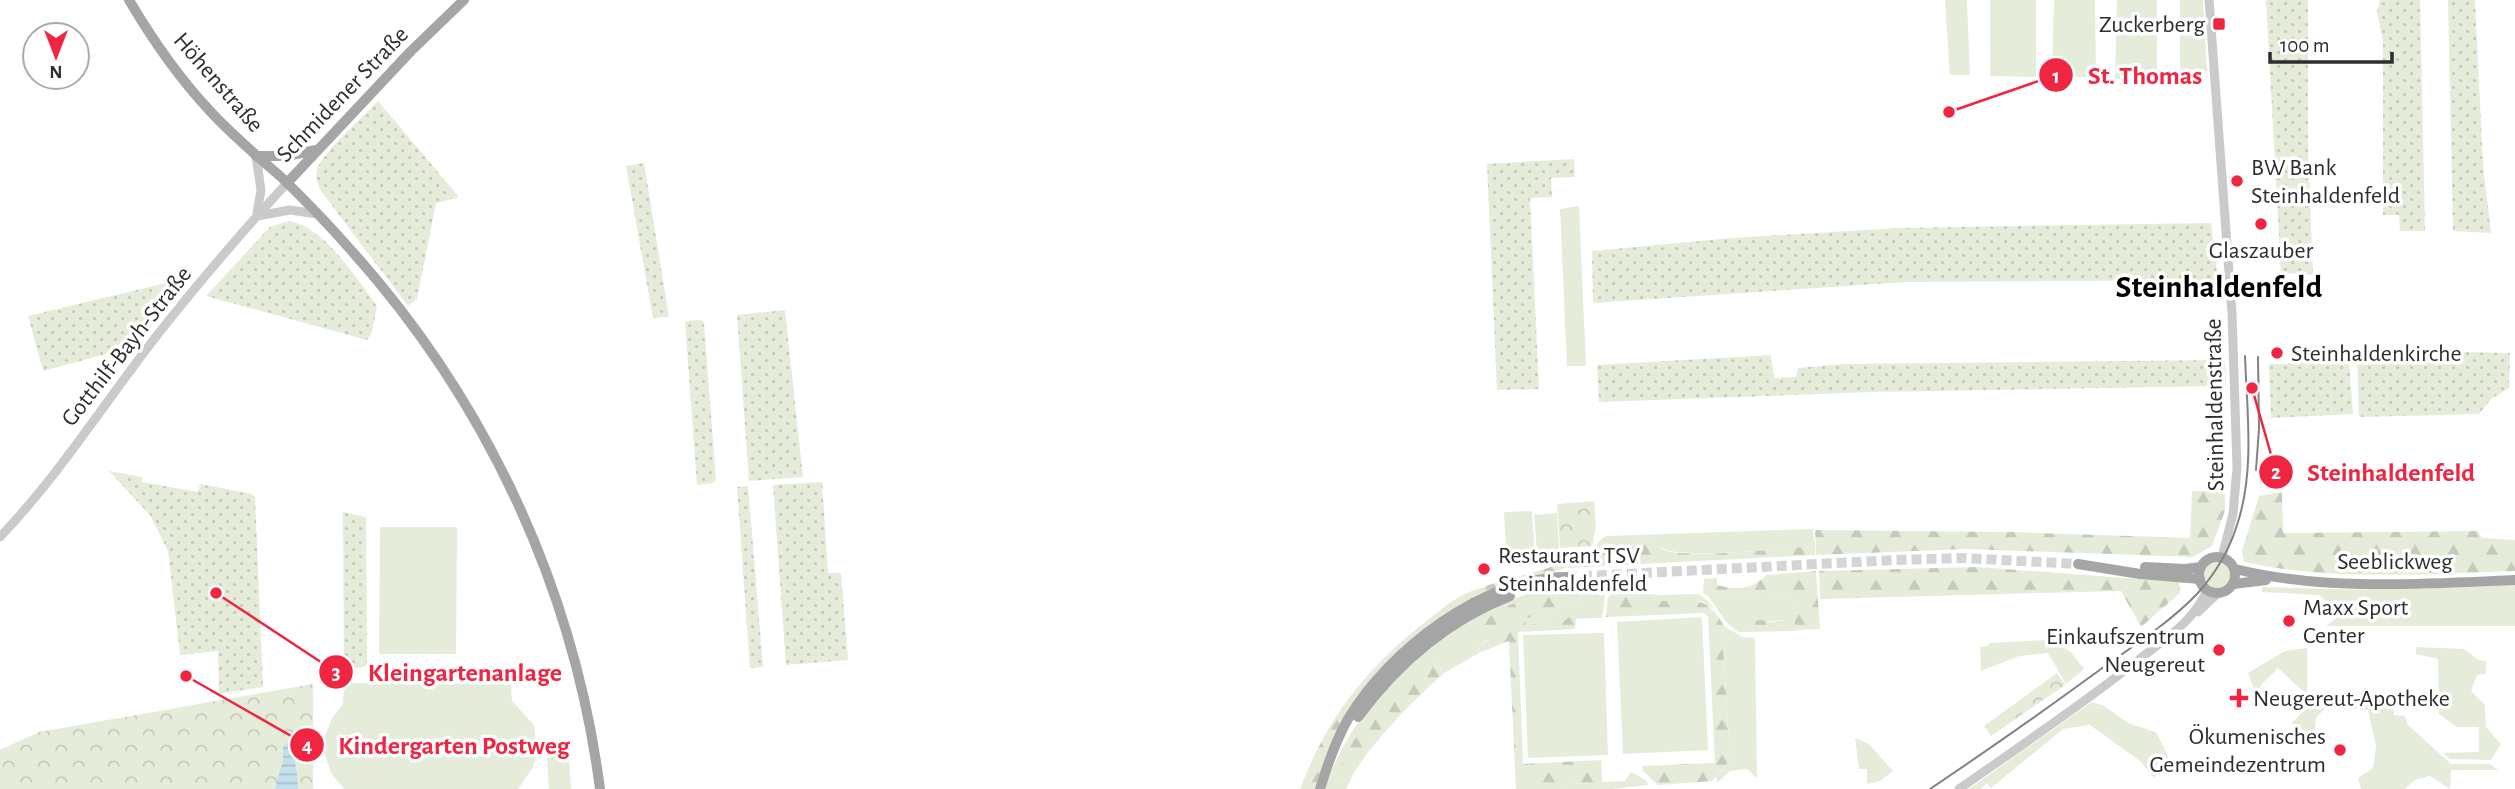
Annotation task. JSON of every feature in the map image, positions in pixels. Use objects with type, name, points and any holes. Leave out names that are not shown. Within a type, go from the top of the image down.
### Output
[{"type":"main road","name":"Höhenstraße","points":[[129,0],[166,57],[209,111],[287,183],[376,279],[422,338],[468,407],[507,478],[538,549],[568,633],[589,719],[600,789]]},
{"type":"main road","name":"Schmidener Straße","points":[[287,183],[411,51],[461,3]]},
{"type":"main road","points":[[256,156],[287,156],[317,149]]},
{"type":"main road","points":[[2222,557],[2235,569],[2234,583],[2230,589],[2218,593],[2207,590],[2200,579],[2201,567],[2206,561],[2222,557]]},
{"type":"main road","points":[[2078,564],[2140,574],[2200,579]]},
{"type":"main road","points":[[2117,569],[2201,567]]},
{"type":"main road","name":"Seeblickweg","points":[[2235,569],[2276,578]]},
{"type":"main road","points":[[1320,789],[1335,750],[1386,682],[1422,646],[1445,629],[1504,598],[1562,577]]},
{"type":"main road","name":"Seeblickweg","points":[[2234,583],[2276,578],[2407,584],[2515,580]]},
{"type":"street","name":"Steinhaldenstraße","points":[[2209,0],[2232,313],[2237,468],[2233,514],[2222,557]]},
{"type":"street","points":[[256,156],[261,190],[257,216],[290,210],[317,214]]},
{"type":"street","name":"Gotthilf-Bayh-Straße","points":[[0,537],[27,509],[88,431],[157,335],[287,183]]},
{"type":"street","points":[[2190,617],[2207,590]]},
{"type":"street","points":[[1959,789],[2090,696],[2218,593]]},
{"type":"green space","points":[[1945,0],[1967,0],[1970,75],[1950,75]]},
{"type":"green space","points":[[1990,0],[2036,0],[2036,77],[1990,76]]},
{"type":"green space","points":[[2054,0],[2095,0],[2096,78],[2052,76]]},
{"type":"green space","points":[[2117,0],[2157,0],[2157,79],[2115,79]]},
{"type":"green space","points":[[2180,0],[2203,0],[2207,70],[2201,78],[2180,78]]},
{"type":"green space","points":[[2266,0],[2308,0],[2308,147],[2313,275],[2281,273]]},
{"type":"green space","points":[[2380,0],[2420,0],[2425,231],[2400,231],[2399,215],[2383,215],[2383,42],[2377,11]]},
{"type":"green space","points":[[2448,0],[2475,0],[2483,165],[2491,233],[2453,231]]},
{"type":"green space","points":[[378,101],[459,197],[436,203],[417,299],[408,306],[321,191],[317,178],[317,169],[327,153]]},
{"type":"green space","points":[[1574,159],[1575,177],[1551,178],[1552,197],[1530,198],[1539,389],[1497,390],[1487,164]]},
{"type":"green space","points":[[644,163],[669,317],[653,318],[626,166]]},
{"type":"green space","points":[[1579,206],[1586,366],[1567,366],[1560,209]]},
{"type":"green space","points":[[289,221],[302,225],[327,243],[377,306],[372,332],[367,340],[206,296],[270,227]]},
{"type":"green space","points":[[2211,223],[2218,280],[1906,282],[1593,303],[1592,251],[1732,238],[1898,228]]},
{"type":"green space","points":[[187,278],[136,346],[43,371],[28,316]]},
{"type":"green space","points":[[785,310],[803,477],[749,481],[737,315]]},
{"type":"green space","points":[[701,320],[704,323],[716,480],[713,483],[697,485],[685,321]]},
{"type":"green space","points":[[2306,346],[2348,349],[2353,414],[2271,418],[2269,364],[2287,364]]},
{"type":"green space","points":[[2357,350],[2510,353],[2509,388],[2491,399],[2479,414],[2359,417]]},
{"type":"green space","points":[[1771,355],[1774,378],[1796,377],[1798,368],[1844,364],[2225,360],[2226,386],[1873,392],[1599,402],[1597,365]]},
{"type":"green space","points":[[109,471],[142,477],[142,482],[198,492],[200,484],[252,494],[255,497],[263,687],[219,694],[218,651],[180,655],[168,551],[150,515]]},
{"type":"green space","points":[[822,482],[828,573],[841,573],[848,660],[786,665],[773,485]]},
{"type":"green space","points":[[748,486],[763,667],[750,668],[737,487]]},
{"type":"green space","points":[[2192,491],[2225,491],[2225,511],[2212,546],[2193,557],[1966,549],[1816,555],[1815,530],[2011,532],[2190,538]]},
{"type":"green space","points":[[2282,492],[2283,533],[2478,531],[2482,538],[2515,540],[2515,571],[2345,574],[2244,562],[2242,551],[2259,496]]},
{"type":"green space","points":[[1594,501],[1596,526],[1592,546],[1560,548],[1557,504]]},
{"type":"green space","points":[[1532,511],[1535,564],[1507,566],[1504,512]]},
{"type":"green space","points":[[343,512],[366,517],[367,666],[344,671]]},
{"type":"green space","points":[[1557,513],[1559,549],[1537,551],[1534,515]]},
{"type":"green space","points":[[380,527],[457,527],[456,654],[379,654]]},
{"type":"green space","points":[[1813,529],[1815,546],[1735,552],[1673,551],[1654,541],[1642,540],[1625,549],[1599,541],[1606,536]]},
{"type":"green space","points":[[1642,540],[1655,541],[1662,549],[1673,552],[1712,553],[1815,546],[1815,555],[1641,564],[1640,558],[1595,548],[1599,541],[1625,549]]},
{"type":"green space","points":[[1587,549],[1622,557],[1638,564],[1568,568],[1567,561]]},
{"type":"green space","points":[[1565,562],[1566,568],[1526,579],[1382,671],[1321,769],[1315,789],[1300,789],[1334,720],[1363,681],[1399,644],[1463,595]]},
{"type":"green space","points":[[2217,562],[2226,566],[2230,575],[2226,584],[2217,588],[2208,584],[2204,575],[2208,566]]},
{"type":"green space","points":[[1978,567],[2179,582],[2180,593],[2141,627],[2121,591],[1820,599],[1819,571]]},
{"type":"green space","points":[[1816,571],[1820,629],[1797,630],[1794,601],[1763,590],[1740,595],[1709,591],[1708,596],[1703,593],[1704,579],[1717,578],[1717,585],[1737,588],[1755,584],[1766,575]]},
{"type":"green space","points":[[1554,585],[1566,585],[1570,590],[1560,589],[1478,646],[1481,652],[1444,673],[1432,662],[1337,777],[1348,785],[1346,789],[1324,789],[1341,752],[1362,718],[1386,687],[1414,660],[1479,615]]},
{"type":"green space","points":[[2515,585],[2515,626],[2326,626],[2340,615],[2319,595],[2262,592],[2262,587],[2375,590]]},
{"type":"green space","points":[[1560,589],[1586,590],[1579,601],[1525,619],[1526,626],[1564,621],[1571,616],[1592,611],[1592,618],[1576,619],[1575,629],[1518,632],[1523,764],[1601,760],[1602,782],[1599,788],[1591,783],[1571,784],[1567,789],[1516,789],[1509,641],[1481,652],[1478,646],[1487,641],[1484,620],[1510,605]]},
{"type":"green space","points":[[1586,590],[1605,595],[1602,618],[1592,618],[1592,612],[1564,621],[1526,626],[1525,619],[1579,601]]},
{"type":"green space","points":[[1763,590],[1794,601],[1797,630],[1794,631],[1783,620],[1746,623],[1738,632],[1727,623],[1708,596],[1709,591],[1740,595]]},
{"type":"green space","points":[[1620,591],[1659,595],[1698,594],[1715,610],[1702,601],[1655,601],[1653,596],[1608,597],[1611,593]]},
{"type":"green space","points":[[1653,596],[1656,601],[1689,600],[1704,603],[1725,627],[1722,628],[1730,760],[1712,781],[1658,785],[1643,771],[1642,766],[1715,763],[1708,616],[1704,613],[1606,617],[1608,597]]},
{"type":"green space","points":[[1702,617],[1708,750],[1623,754],[1617,622]]},
{"type":"green space","points":[[1786,620],[1794,631],[1738,632],[1745,623]]},
{"type":"green space","points":[[1725,627],[1743,637],[1755,638],[1757,778],[1747,769],[1730,771],[1718,782],[1716,777],[1730,760],[1722,628]]},
{"type":"green space","points":[[1604,633],[1608,755],[1528,758],[1523,635]]},
{"type":"green space","points":[[2049,640],[2070,651],[2084,669],[2066,684],[2048,653],[2019,656],[1981,671],[1980,647],[1988,646],[1989,643]]},
{"type":"green space","points":[[2416,647],[2464,649],[2478,660],[2486,661],[2486,674],[2477,675],[2471,691],[2485,705],[2486,727],[2501,744],[2491,760],[2450,759],[2443,753],[2479,752],[2479,727],[2457,727],[2439,714],[2438,659],[2416,654]]},
{"type":"green space","points":[[2307,648],[2307,695],[2278,668],[2262,684],[2256,695],[2248,673],[2285,651]]},
{"type":"green space","points":[[1432,662],[1444,673],[1377,741],[1348,785],[1337,778],[1347,749],[1398,685],[1421,664]]},
{"type":"green space","points":[[2057,673],[2065,685],[1991,736],[1984,726]]},
{"type":"green space","points":[[344,683],[511,684],[512,701],[534,725],[537,752],[533,767],[518,789],[344,789],[331,773],[324,752],[325,736],[332,718],[343,704]]},
{"type":"green space","points":[[313,684],[313,789],[0,789],[0,750],[39,732]]},
{"type":"green space","points":[[2393,695],[2394,715],[2405,716],[2408,725],[2451,764],[2490,764],[2498,770],[2451,770],[2450,789],[2430,776],[2415,780],[2405,789],[2361,789],[2358,778],[2373,768],[2376,746],[2368,710],[2327,706],[2316,718],[2314,738],[2308,742],[2292,723],[2315,698]]},
{"type":"green space","points":[[2092,702],[2104,706],[2130,724],[2156,732],[2171,762],[2154,778],[2140,761],[2090,725],[2063,729],[1991,788],[1987,783],[1981,789],[1969,789]]},
{"type":"green space","points":[[1855,738],[1869,744],[1893,771],[1880,781],[1867,784],[1867,769],[1859,769]]},
{"type":"green space","points":[[569,756],[571,789],[549,789],[547,758]]},
{"type":"green space","points":[[1631,772],[1646,780],[1648,785],[1613,789],[1567,789],[1570,784],[1592,783],[1599,788],[1602,782],[1625,781]]},
{"type":"water","points":[[289,741],[293,746],[298,789],[275,789],[283,760],[283,747]]},
{"type":"tunnel","points":[[1567,577],[1964,558],[2078,564]]},
{"type":"tram line","points":[[1930,789],[2150,634],[2186,605],[2210,578],[2226,553],[2243,505],[2248,463],[2245,356]]},
{"type":"tram line","points":[[2256,470],[2259,429],[2258,357]]},
{"type":"place","name":"Zuckerberg","points":[[2219,24]]},
{"type":"place","name":"St. Thomas","points":[[1949,112]]},
{"type":"place","name":"BW Bank Steinhaldenfeld","points":[[2237,181]]},
{"type":"place","name":"Glaszauber","points":[[2261,224]]},
{"type":"place","name":"Steinhaldenkirche","points":[[2277,353]]},
{"type":"place","name":"Steinhaldenfeld","points":[[2252,388]]},
{"type":"place","name":"Restaurant TSV Steinhaldenfeld","points":[[1484,569]]},
{"type":"place","name":"Kleingartenanlage","points":[[216,593]]},
{"type":"place","name":"Maxx Sport Center","points":[[2289,621]]},
{"type":"place","name":"Einkaufszentrum Neugereut","points":[[2219,650]]},
{"type":"place","name":"Kindergarten Postweg","points":[[186,676]]},
{"type":"place","name":"Neugereut-Apotheke","points":[[2239,698]]},
{"type":"place","name":"Ökumenisches Gemeindezentrum","points":[[2340,750]]},
{"type":"district","name":"Steinhaldenfeld","points":[[2219,286]]}]
